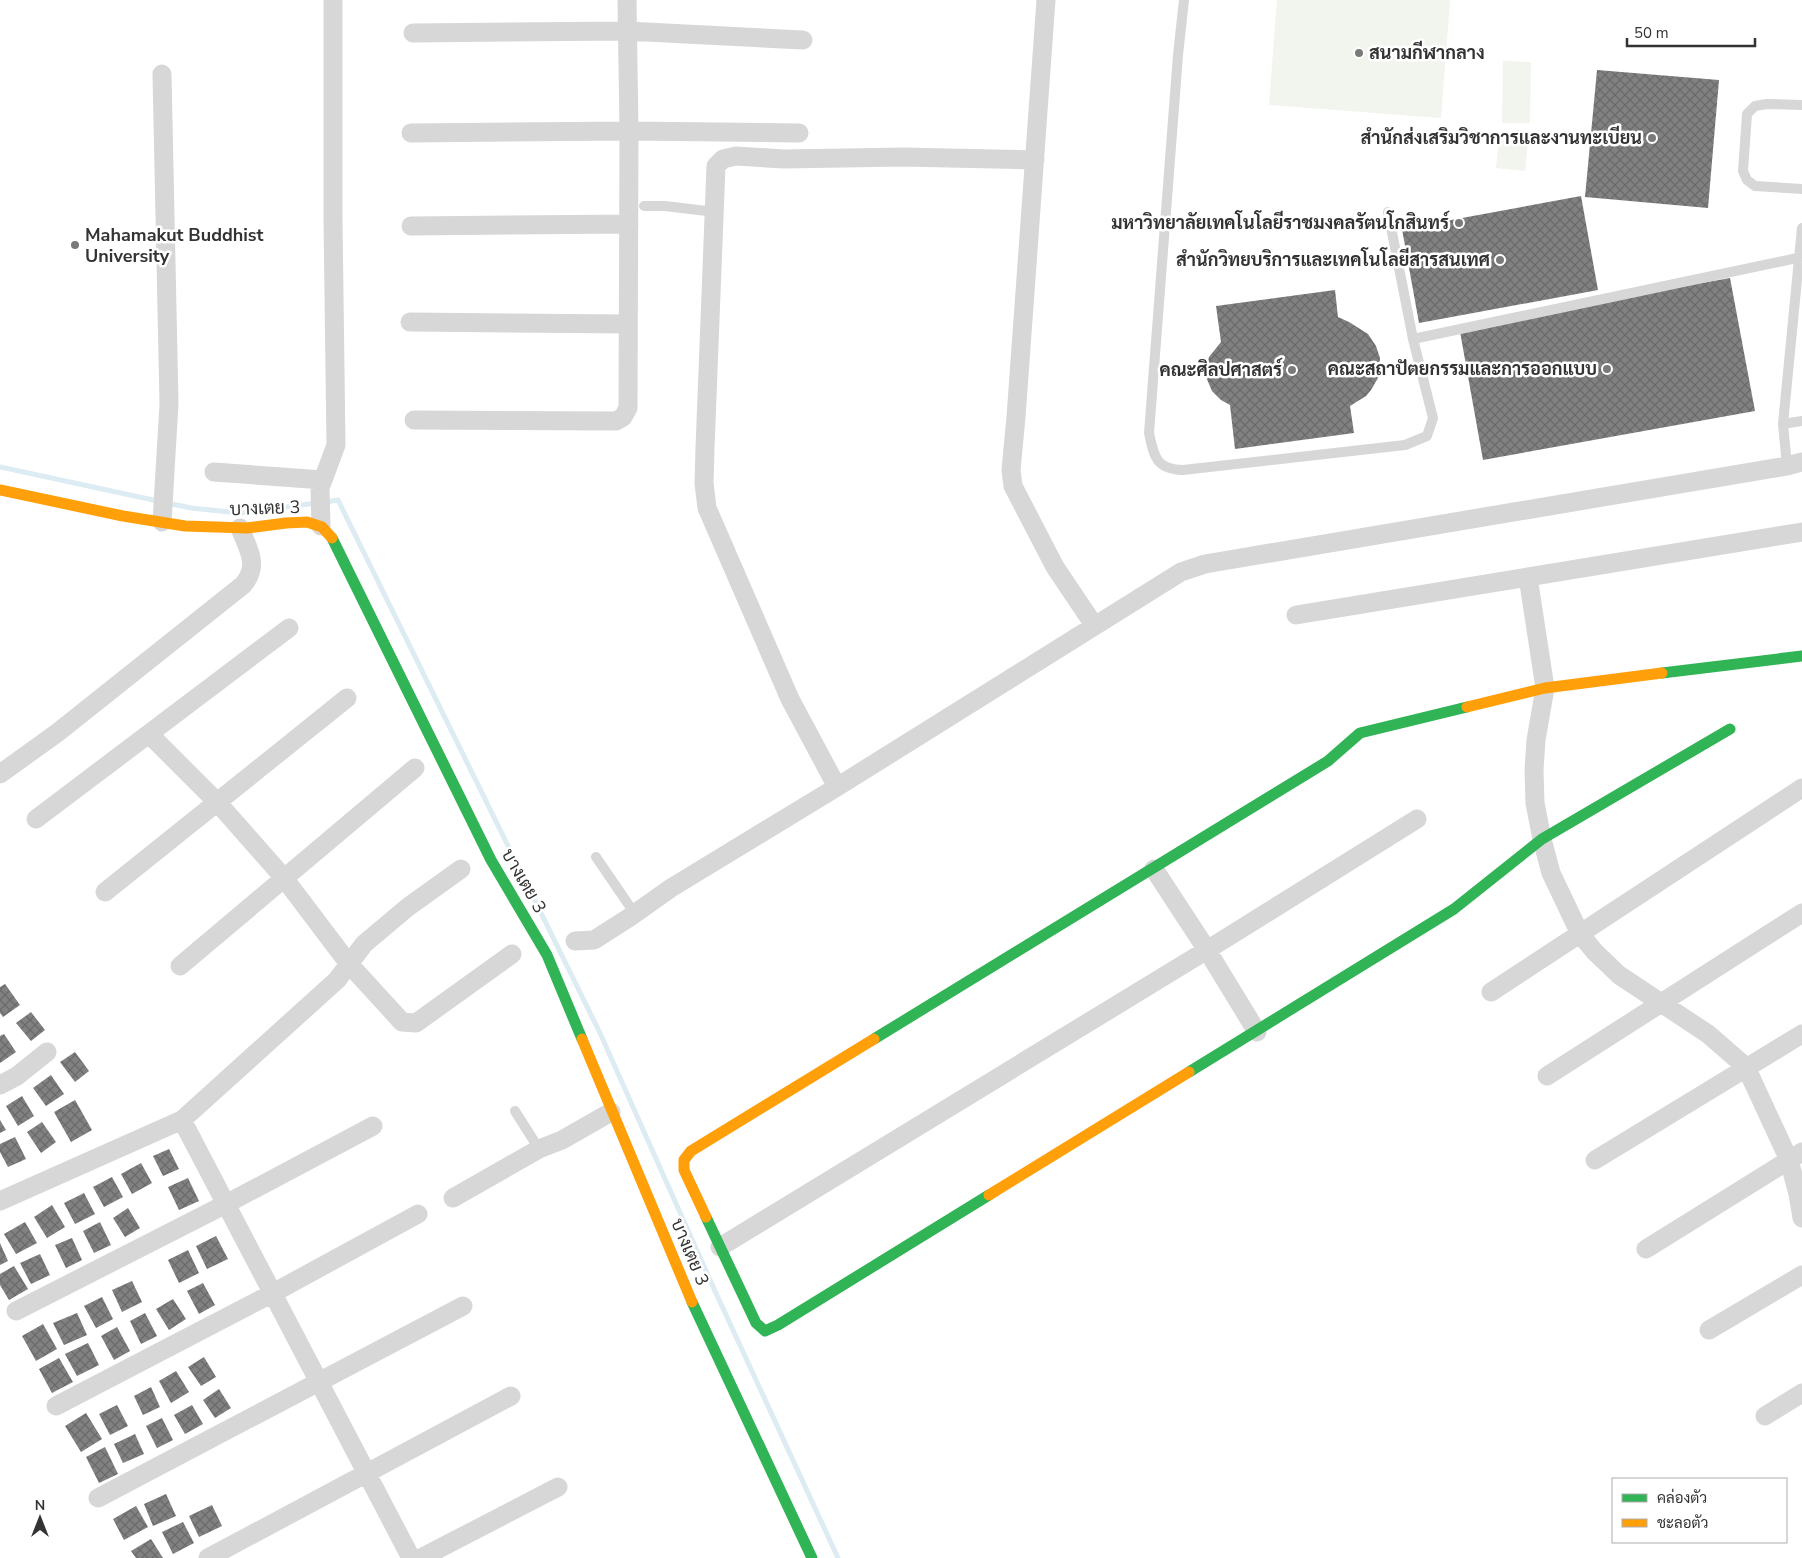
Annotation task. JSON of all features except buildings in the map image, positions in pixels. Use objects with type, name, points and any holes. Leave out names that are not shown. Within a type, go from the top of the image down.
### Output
[{"type":"street","points":[[321,518],[322,484],[336,445],[333,0]]},
{"type":"street","points":[[414,420],[616,421],[623,416],[628,408],[629,131],[627,0]]},
{"type":"street","points":[[1046,0],[1011,470],[1013,486],[1055,567],[1094,625]]},
{"type":"street","points":[[413,33],[627,31],[803,40]]},
{"type":"street","points":[[162,74],[169,404],[162,515]]},
{"type":"street","points":[[411,133],[629,131],[799,133]]},
{"type":"street","points":[[837,787],[790,699],[707,508],[704,466],[716,166],[723,159],[736,156],[1035,160]]},
{"type":"street","points":[[412,226],[629,224]]},
{"type":"street","points":[[410,322],[628,324]]},
{"type":"street","points":[[575,941],[594,940],[671,888],[837,787],[1181,572],[1205,564],[1794,464]]},
{"type":"street","points":[[214,472],[322,484]]},
{"type":"street","name":"บางเตย 3","points":[[0,490],[137,519],[162,515],[209,528],[240,528],[321,518],[335,542],[491,860],[547,955],[694,1308],[812,1558]]},
{"type":"street","points":[[0,774],[57,733],[243,585],[250,577],[252,558],[240,528]]},
{"type":"street","points":[[1296,615],[1802,532]]},
{"type":"street","points":[[1528,577],[1545,688],[1536,740],[1534,770],[1536,803],[1542,839],[1551,873],[1580,934],[1595,952],[1619,975],[1708,1034],[1746,1067],[1795,1156],[1802,1218]]},
{"type":"street","points":[[36,819],[289,628]]},
{"type":"street","points":[[1730,729],[1542,839],[1454,910],[1258,1032],[765,1331],[756,1323],[684,1170],[684,1160],[691,1151],[1328,762],[1360,733],[1545,688],[1802,656]]},
{"type":"street","points":[[105,892],[347,698]]},
{"type":"street","points":[[149,734],[217,802],[284,878],[349,964],[402,1022],[416,1023],[512,954]]},
{"type":"street","points":[[180,966],[415,768]]},
{"type":"street","points":[[1491,992],[1802,788]]},
{"type":"street","points":[[720,1247],[1208,950],[1417,819]]},
{"type":"street","points":[[1154,869],[1208,950],[1258,1032]]},
{"type":"street","points":[[0,1201],[182,1120],[338,980],[364,944],[408,907],[461,870]]},
{"type":"street","points":[[1547,1076],[1802,913]]},
{"type":"street","points":[[1595,1160],[1802,1034]]},
{"type":"street","points":[[0,1085],[17,1076],[47,1052]]},
{"type":"street","points":[[453,1198],[539,1149],[562,1140],[611,1112]]},
{"type":"street","points":[[182,1120],[411,1558]]},
{"type":"street","points":[[16,1311],[374,1126]]},
{"type":"street","points":[[1646,1249],[1795,1156]]},
{"type":"street","points":[[56,1406],[273,1294],[418,1214]]},
{"type":"street","points":[[1709,1330],[1802,1275]]},
{"type":"street","points":[[98,1498],[463,1306]]},
{"type":"street","points":[[1764,1416],[1802,1394]]},
{"type":"street","points":[[208,1558],[511,1396]]},
{"type":"street","points":[[421,1558],[558,1487]]},
{"type":"lane","points":[[1184,0],[1178,55],[1149,433],[1153,452],[1161,464],[1169,470],[1183,470],[1405,445],[1427,436],[1433,418],[1413,339],[1388,212]]},
{"type":"lane","points":[[1802,105],[1767,104],[1755,106],[1748,114],[1743,171],[1747,180],[1755,186],[1802,189]]},
{"type":"lane","points":[[644,206],[666,206],[715,212]]},
{"type":"lane","points":[[1794,464],[1783,424],[1801,257],[1802,228]]},
{"type":"lane","points":[[1413,339],[1801,257]]},
{"type":"lane","points":[[1783,424],[1802,421]]},
{"type":"lane","points":[[596,857],[635,914]]},
{"type":"lane","points":[[515,1111],[539,1149]]},
{"type":"shaded area","name":"สนามกีฬากลาง","points":[[1277,0],[1450,0],[1441,118],[1269,105]]},
{"type":"shaded area","points":[[1503,61],[1531,62],[1530,123],[1502,123]]},
{"type":"shaded area","points":[[1499,138],[1528,141],[1525,171],[1496,168]]},
{"type":"waterway","points":[[0,467],[158,501]]},
{"type":"waterway","points":[[325,502],[338,500],[600,1033],[715,1291],[838,1558]]},
{"type":"waterway","points":[[167,503],[191,508],[240,513],[317,503]]},
{"type":"traffic: fast","points":[[332,538],[491,860],[547,955],[582,1039]]},
{"type":"traffic: fast","points":[[1662,673],[1802,656]]},
{"type":"traffic: fast","points":[[874,1039],[1328,761],[1360,733],[1467,707]]},
{"type":"traffic: fast","points":[[1189,1072],[1454,909],[1542,839],[1730,729]]},
{"type":"traffic: fast","points":[[706,1217],[756,1323],[765,1331],[778,1325],[989,1195]]},
{"type":"traffic: fast","points":[[692,1302],[812,1558]]},
{"type":"traffic: slow","points":[[0,490],[123,516],[185,526],[247,528],[307,522],[322,527],[332,538]]},
{"type":"traffic: slow","points":[[1467,707],[1545,688],[1662,673]]},
{"type":"traffic: slow","points":[[582,1039],[692,1302]]},
{"type":"traffic: slow","points":[[706,1217],[684,1170],[684,1160],[691,1151],[874,1039]]},
{"type":"traffic: slow","points":[[989,1195],[1189,1072]]},
{"type":"place","name":"สนามกีฬากลาง","points":[[1359,53]]},
{"type":"place","name":"สำนักส่งเสริมวิชาการและงานทะเบียน","points":[[1652,138]]},
{"type":"place","name":"มหาวิทยาลัยเทคโนโลยีราชมงคลรัตนโกสินทร์","points":[[1459,223]]},
{"type":"place","name":"Mahamakut Buddhist University","points":[[75,245]]},
{"type":"place","name":"สำนักวิทยบริการและเทคโนโลยีสารสนเทศ","points":[[1500,260]]},
{"type":"place","name":"คณะสถาปัตยกรรมและการออกแบบ","points":[[1607,369]]},
{"type":"place","name":"คณะศิลปศาสตร์","points":[[1292,370]]}]
